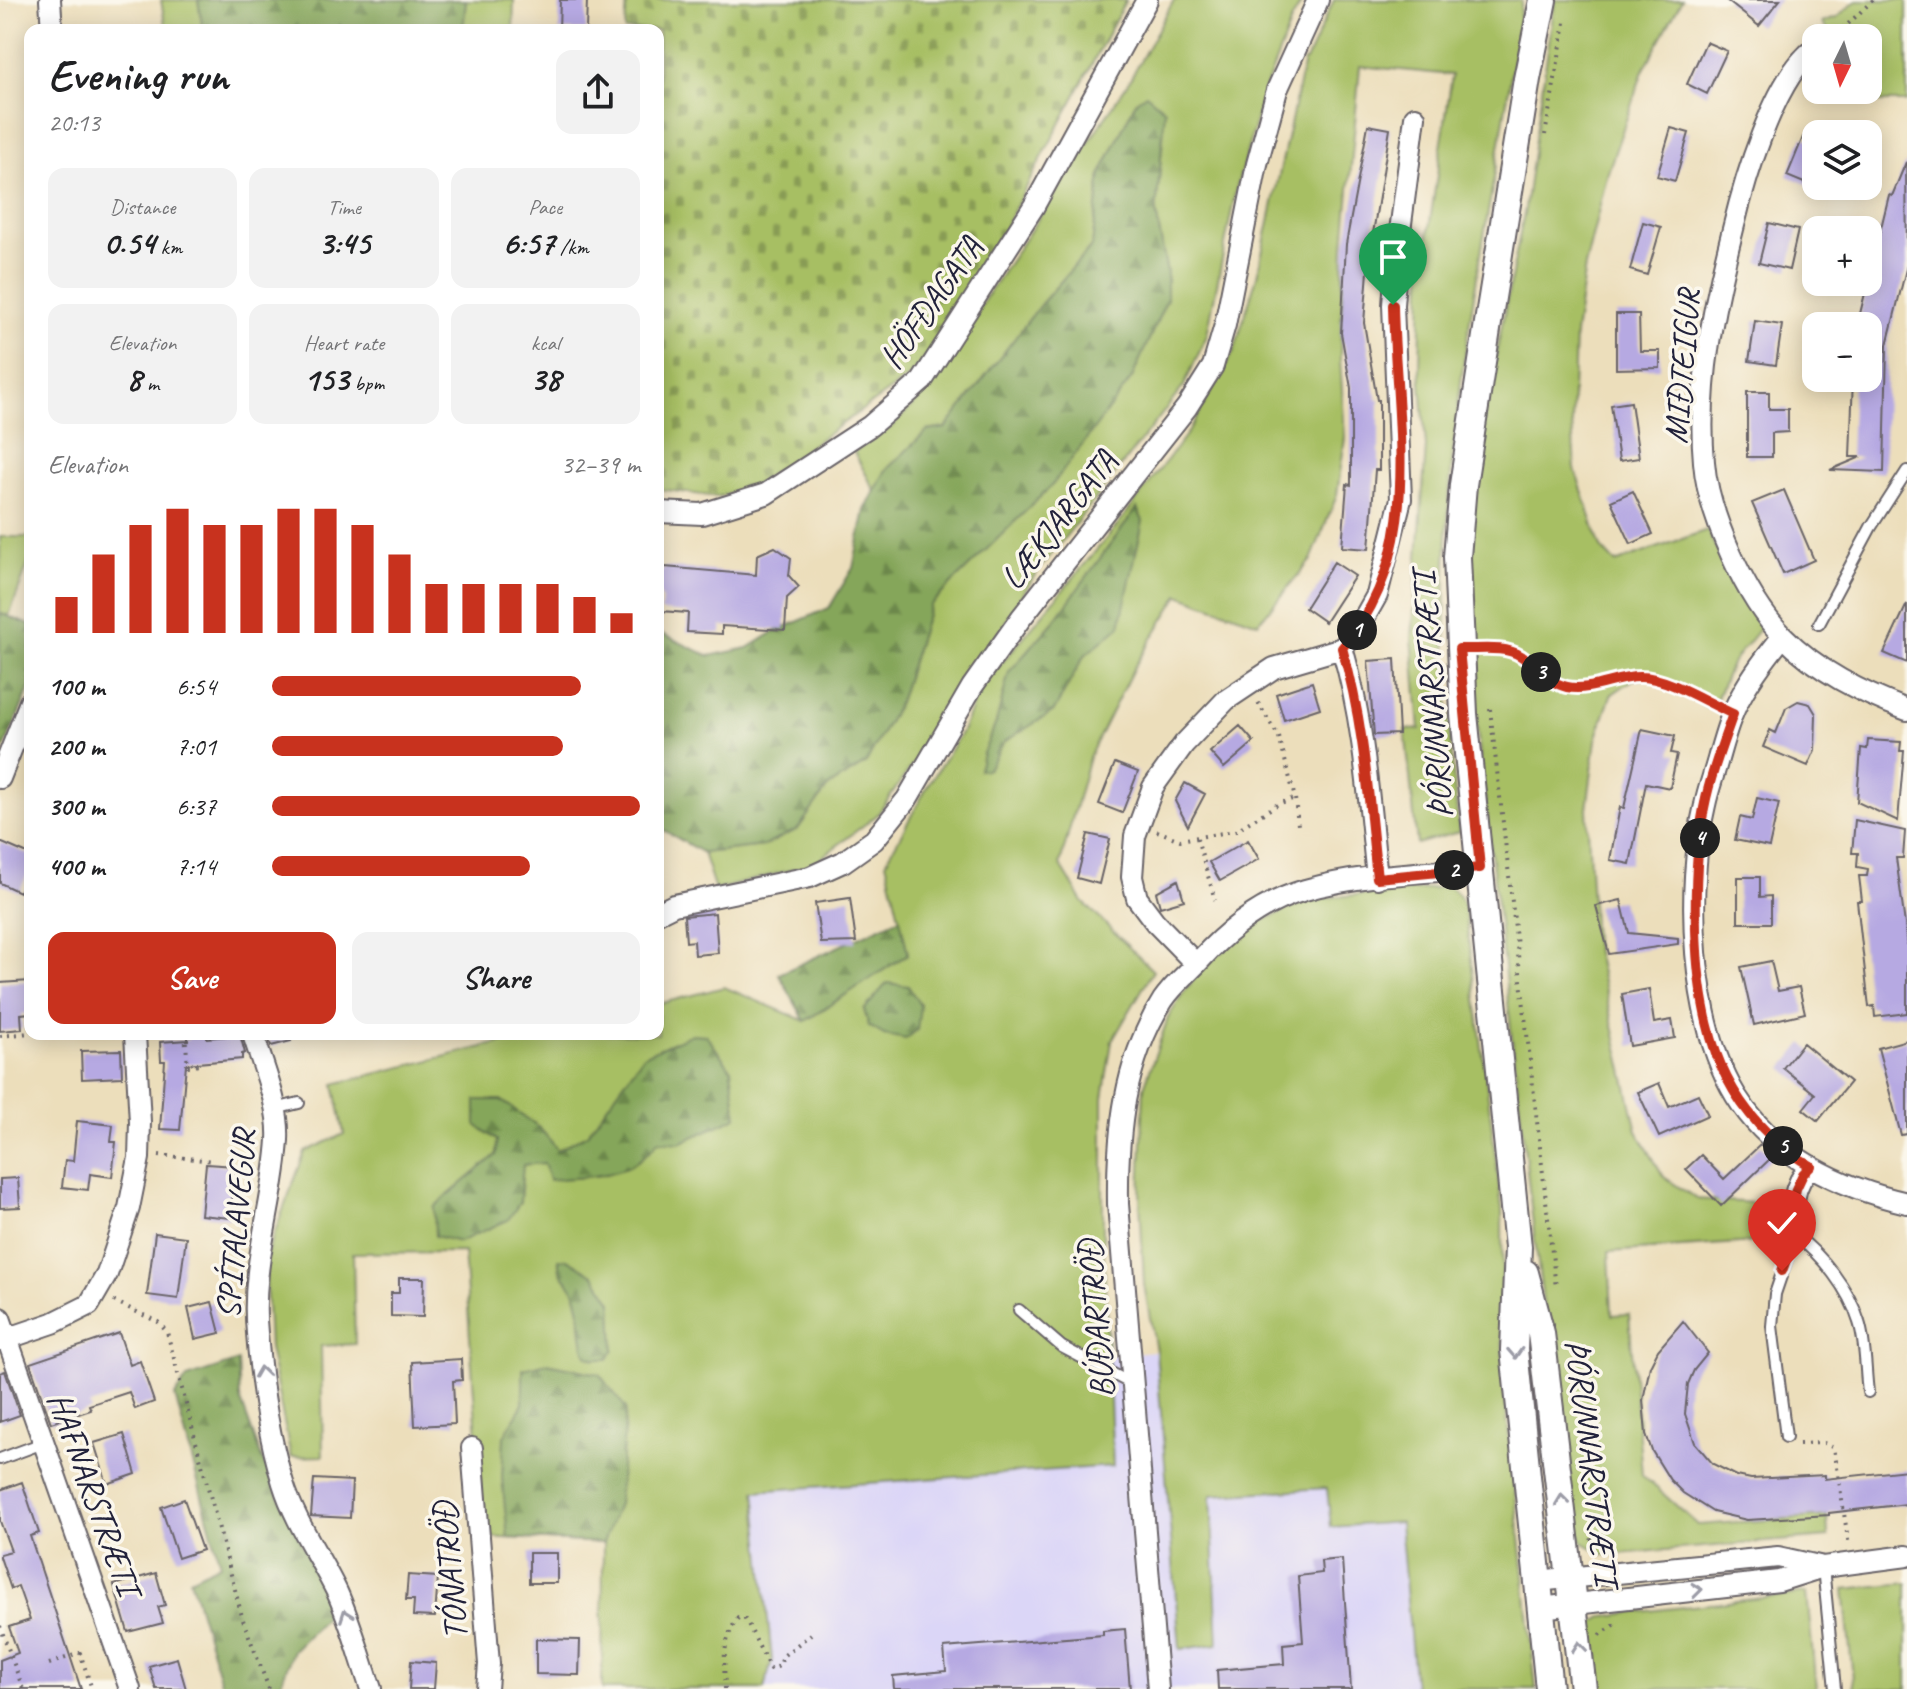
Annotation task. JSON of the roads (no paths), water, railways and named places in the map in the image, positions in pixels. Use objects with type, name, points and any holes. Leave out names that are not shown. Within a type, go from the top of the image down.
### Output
[{"type":"street","points":[[50,0],[52,24]]},
{"type":"street","name":"HÖFÐAGATA","points":[[664,512],[702,514],[766,494],[870,426],[922,381],[1034,206],[1147,0]]},
{"type":"street","name":"LÆKJARGATA","points":[[664,910],[674,905],[791,882],[826,871],[874,840],[895,816],[972,687],[1021,618],[1187,407],[1213,366],[1225,325],[1257,164],[1277,90],[1318,0]]},
{"type":"street","name":"ÞÓRUNNARSTRÆTI","points":[[1543,0],[1524,94],[1463,485],[1457,557],[1472,649],[1480,868],[1518,1247],[1514,1350],[1549,1689]]},
{"type":"street","name":"MIÐTEIGUR","points":[[1802,59],[1781,91],[1740,202],[1719,283],[1705,381],[1704,463],[1711,504],[1726,544],[1747,585],[1783,636],[1852,687],[1907,710]]},
{"type":"street","points":[[1196,964],[1155,922],[1137,898],[1132,877],[1135,836],[1153,787],[1184,744],[1226,700],[1274,668],[1342,648],[1355,634],[1377,595],[1401,499],[1393,305],[1415,117]]},
{"type":"street","points":[[1783,636],[1740,696],[1704,807],[1695,870],[1697,966],[1704,1016],[1717,1056],[1737,1097],[1762,1128],[1791,1154],[1839,1182],[1870,1195],[1907,1203]]},
{"type":"street","points":[[1342,648],[1350,674],[1359,733],[1377,878]]},
{"type":"street","points":[[0,778],[24,717]]},
{"type":"street","name":"BÚÐARTRÖÐ","points":[[1158,1689],[1118,1204],[1117,1160],[1121,1122],[1134,1060],[1165,997],[1217,942],[1261,907],[1305,890],[1377,878],[1480,868]]},
{"type":"street","points":[[3,1340],[70,1316],[89,1305],[107,1274],[129,1208],[139,1158],[135,1040]]},
{"type":"street","name":"SPÍTALAVEGUR","points":[[255,1040],[275,1109],[278,1140],[260,1253],[256,1304],[259,1357],[272,1439],[283,1485],[297,1520],[336,1591],[371,1689]]},
{"type":"street","points":[[1795,1235],[1792,1208],[1796,1189],[1811,1166]]},
{"type":"street","name":"ÞÓRUNNARSTRÆTI","points":[[1518,1247],[1541,1333],[1583,1689]]},
{"type":"street","name":"HAFNARSTRÆTI","points":[[0,1318],[3,1340],[130,1689]]},
{"type":"street","name":"TÓNATRÖÐ","points":[[472,1448],[489,1664],[487,1689]]},
{"type":"street","points":[[1540,1608],[1779,1581],[1823,1567],[1907,1556]]},
{"type":"street","points":[[1537,1581],[1778,1557],[1823,1567]]},
{"type":"lane","points":[[1819,624],[1871,527],[1907,471]]},
{"type":"lane","points":[[275,1109],[299,1103]]},
{"type":"lane","points":[[1786,1437],[1772,1326],[1775,1294],[1795,1235],[1818,1254],[1849,1300],[1860,1323],[1868,1392]]},
{"type":"lane","points":[[1019,1310],[1062,1347],[1132,1384]]},
{"type":"lane","points":[[0,1459],[43,1443]]},
{"type":"lane","points":[[1823,1567],[1835,1689]]}]
